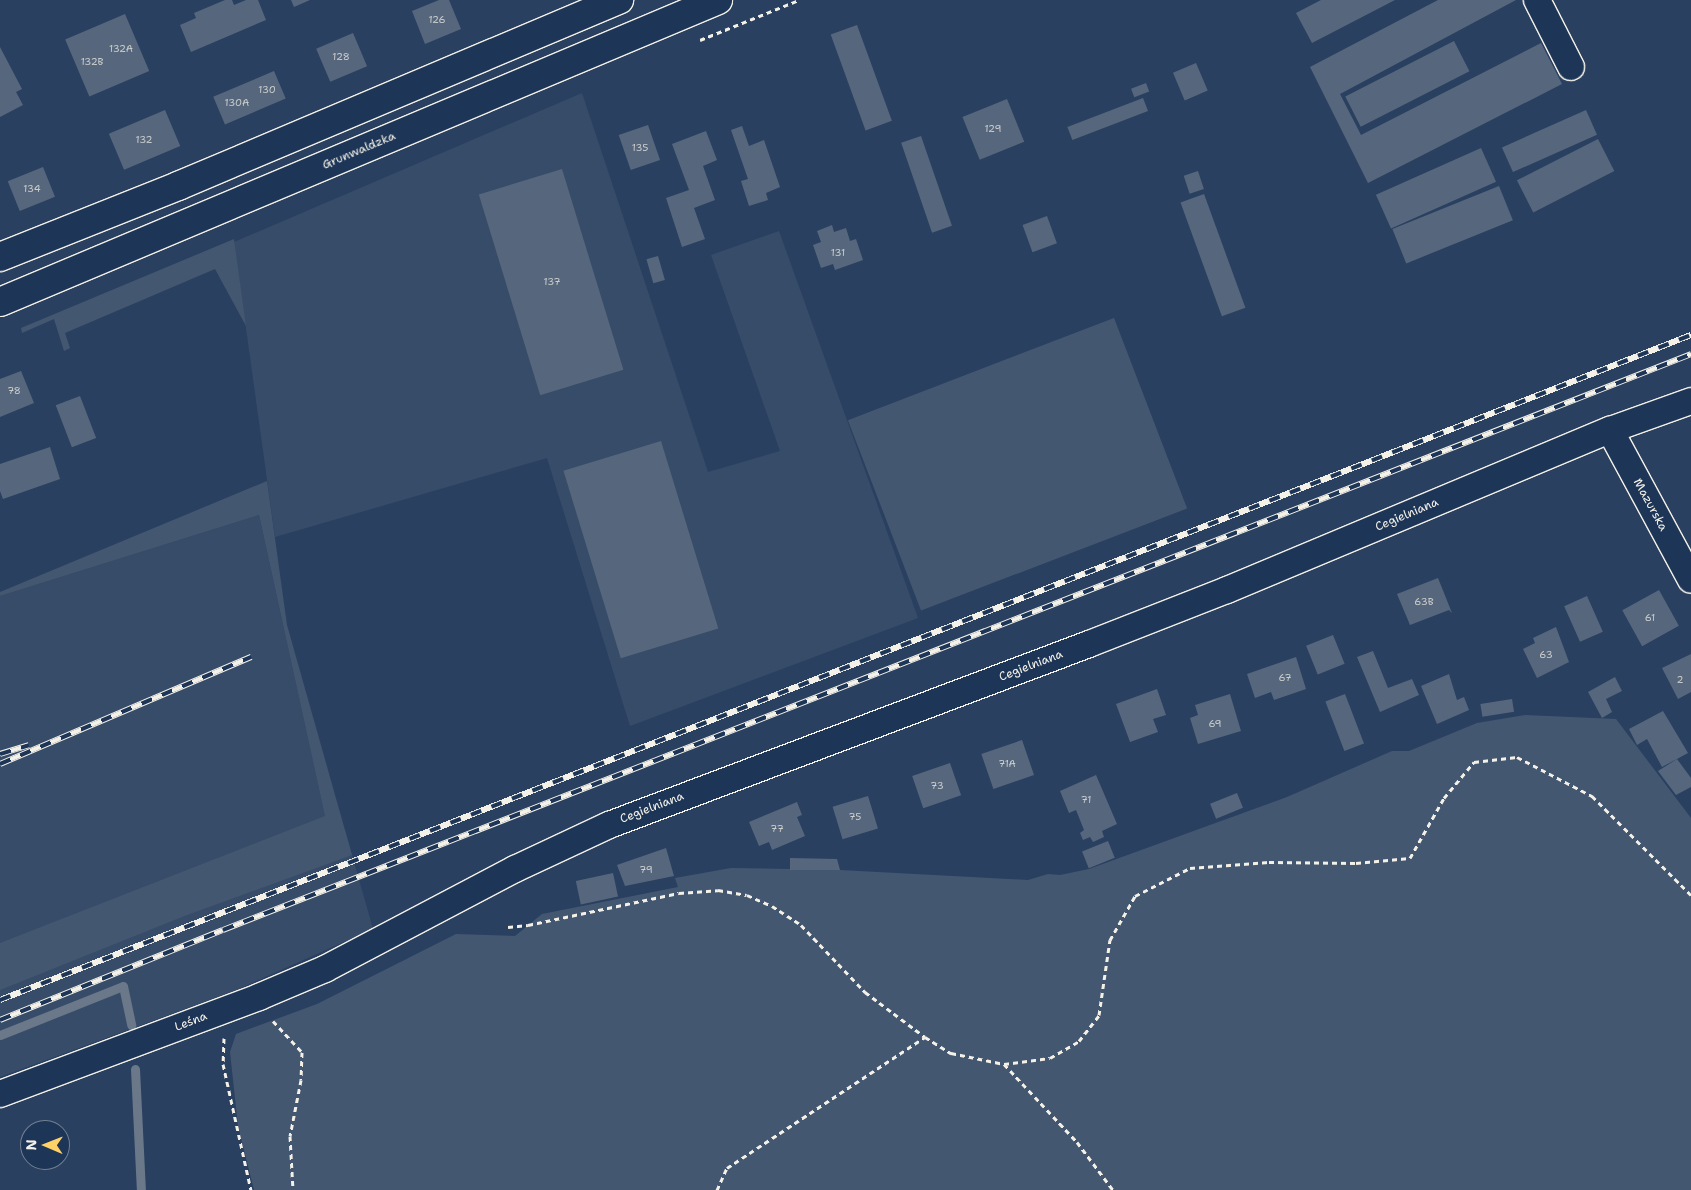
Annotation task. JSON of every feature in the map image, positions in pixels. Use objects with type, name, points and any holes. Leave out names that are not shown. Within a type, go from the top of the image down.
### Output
[{"type":"main road","points":[[0,257],[178,186],[619,0]]},
{"type":"main road","name":"Grunwaldzka","points":[[0,302],[718,0]]},
{"type":"street","points":[[1537,0],[1571,67]]},
{"type":"street","name":"Cegielniana","points":[[378,943],[515,869],[609,825],[1227,590],[1610,430],[1691,401]]},
{"type":"street","name":"Mazurska","points":[[1610,430],[1691,580]]},
{"type":"street","name":"Leśna","points":[[0,1094],[259,997],[325,969],[378,943]]},
{"type":"path","points":[[700,40],[799,0]]},
{"type":"path","points":[[508,927],[528,925],[679,893],[718,890],[747,895],[772,906],[801,925],[865,992],[925,1037],[951,1053],[1004,1064],[1050,1058],[1079,1041],[1099,1015],[1110,940],[1135,896],[1190,868],[1269,862],[1356,863],[1410,858],[1444,798],[1474,762],[1517,757],[1592,796],[1691,895]]},
{"type":"path","points":[[272,1020],[302,1052],[301,1080],[290,1136],[293,1190]]},
{"type":"path","points":[[224,1030],[223,1064],[251,1190]]},
{"type":"path","points":[[718,1190],[727,1168],[925,1037]]},
{"type":"path","points":[[1004,1064],[1077,1142],[1113,1190]]},
{"type":"shaded area","points":[[582,93],[708,472],[780,451],[711,255],[779,231],[918,618],[630,726],[547,458],[275,537],[234,242]]},
{"type":"shaded area","points":[[234,239],[246,326],[215,269],[65,333],[70,348],[64,351],[54,319],[22,333],[21,328]]},
{"type":"shaded area","points":[[1114,318],[1187,508],[921,611],[848,420]]},
{"type":"shaded area","points":[[267,481],[287,625],[352,855],[187,915],[0,990],[0,943],[325,816],[259,515],[0,596],[0,592]]},
{"type":"shaded area","points":[[259,515],[325,815],[345,830],[373,929],[234,991],[0,1077],[0,596]]},
{"type":"shaded area","points":[[1525,715],[1616,719],[1691,818],[1691,1190],[254,1190],[238,1126],[230,1052],[236,1034],[317,1004],[456,934],[515,936],[542,914],[678,887],[675,878],[731,868],[840,870],[1028,880],[1048,874],[1060,875],[1089,869],[1287,797],[1392,751],[1409,751],[1477,723]]},
{"type":"building","points":[[225,0],[232,0],[234,5],[246,0],[258,0],[266,20],[191,52],[180,25],[196,18],[194,13]]},
{"type":"building","points":[[291,0],[310,0],[294,7]]},
{"type":"building","points":[[439,0],[449,0],[461,29],[425,44],[412,11]]},
{"type":"building","points":[[1321,0],[1395,0],[1312,43],[1296,13]]},
{"type":"building","points":[[1438,0],[1516,0],[1340,94],[1361,135],[1541,43],[1562,84],[1368,183],[1310,67]]},
{"type":"building","points":[[125,14],[149,71],[89,96],[65,39]]},
{"type":"building","points":[[857,25],[892,121],[866,130],[831,35]]},
{"type":"building","points":[[353,33],[367,66],[330,82],[316,49]]},
{"type":"building","points":[[1454,41],[1469,71],[1361,127],[1345,96]]},
{"type":"building","points":[[0,47],[22,89],[16,92],[23,105],[0,117]]},
{"type":"building","points":[[1196,63],[1208,91],[1185,100],[1173,73]]},
{"type":"building","points":[[274,71],[286,99],[225,124],[213,97]]},
{"type":"building","points":[[1146,83],[1149,91],[1134,97],[1131,89]]},
{"type":"building","points":[[1143,98],[1148,111],[1072,140],[1067,127]]},
{"type":"building","points":[[1007,99],[1024,142],[980,160],[962,117]]},
{"type":"building","points":[[165,110],[180,146],[124,170],[109,134]]},
{"type":"building","points":[[1586,110],[1597,135],[1513,172],[1502,147]]},
{"type":"building","points":[[648,125],[660,160],[631,170],[619,135]]},
{"type":"building","points":[[742,126],[749,146],[764,140],[780,187],[766,193],[768,200],[749,206],[741,181],[748,179],[731,130]]},
{"type":"building","points":[[706,131],[717,160],[703,166],[715,200],[694,208],[705,239],[682,247],[666,198],[689,190],[672,144]]},
{"type":"building","points":[[921,136],[952,226],[932,233],[901,143]]},
{"type":"building","points":[[1598,139],[1614,171],[1533,212],[1517,180]]},
{"type":"building","points":[[1481,148],[1496,182],[1391,229],[1376,195]]},
{"type":"building","points":[[43,167],[55,197],[20,211],[8,181]]},
{"type":"building","points":[[562,169],[623,370],[540,395],[479,194]]},
{"type":"building","points":[[1198,171],[1204,189],[1190,194],[1184,176]]},
{"type":"building","points":[[1499,186],[1513,220],[1406,263],[1392,229]]},
{"type":"building","points":[[1204,194],[1245,308],[1222,316],[1181,203]]},
{"type":"building","points":[[1047,216],[1057,243],[1032,252],[1023,225]]},
{"type":"building","points":[[832,225],[834,232],[846,228],[850,241],[856,239],[863,260],[835,270],[833,264],[821,268],[813,245],[821,242],[817,231]]},
{"type":"building","points":[[658,256],[665,280],[653,283],[646,259]]},
{"type":"building","points":[[21,371],[34,403],[0,417],[0,379]]},
{"type":"building","points":[[80,396],[96,438],[72,447],[56,405]]},
{"type":"building","points":[[661,441],[718,628],[621,658],[563,471]]},
{"type":"building","points":[[50,447],[60,479],[3,499],[0,491],[0,464]]},
{"type":"building","points":[[1438,578],[1452,613],[1449,610],[1410,625],[1397,594]]},
{"type":"building","points":[[1659,590],[1679,626],[1642,646],[1622,610]]},
{"type":"building","points":[[1587,596],[1603,632],[1580,642],[1564,606]]},
{"type":"building","points":[[1556,627],[1569,662],[1537,678],[1523,649],[1535,643],[1533,638]]},
{"type":"building","points":[[1333,635],[1345,664],[1318,675],[1306,646]]},
{"type":"building","points":[[1373,651],[1388,688],[1412,679],[1419,695],[1380,712],[1357,657]]},
{"type":"building","points":[[1691,654],[1691,692],[1678,699],[1662,668]]},
{"type":"building","points":[[1296,657],[1306,689],[1274,700],[1271,692],[1255,698],[1247,674]]},
{"type":"building","points":[[1449,674],[1457,700],[1464,697],[1469,710],[1437,724],[1421,686]]},
{"type":"building","points":[[1615,677],[1622,691],[1606,699],[1612,712],[1602,718],[1588,692]]},
{"type":"building","points":[[1157,689],[1166,715],[1153,719],[1158,732],[1130,742],[1116,704]]},
{"type":"building","points":[[1230,694],[1241,731],[1198,744],[1190,718],[1198,715],[1195,705]]},
{"type":"building","points":[[1345,694],[1364,743],[1344,751],[1325,702]]},
{"type":"building","points":[[1512,699],[1514,712],[1482,717],[1480,704]]},
{"type":"building","points":[[1663,711],[1688,753],[1662,767],[1647,739],[1637,745],[1629,729]]},
{"type":"building","points":[[1022,740],[1034,775],[993,789],[981,754]]},
{"type":"building","points":[[1677,759],[1691,778],[1691,787],[1676,795],[1658,771]]},
{"type":"building","points":[[950,763],[961,795],[923,808],[912,776]]},
{"type":"building","points":[[1096,775],[1117,824],[1102,831],[1104,837],[1093,842],[1090,837],[1083,840],[1080,833],[1084,830],[1076,810],[1069,813],[1060,791]]},
{"type":"building","points":[[1237,793],[1243,808],[1216,819],[1210,804]]},
{"type":"building","points":[[868,796],[878,829],[843,839],[833,807]]},
{"type":"building","points":[[797,802],[802,815],[797,817],[805,836],[772,850],[769,842],[759,846],[749,822]]},
{"type":"building","points":[[1108,841],[1115,858],[1089,868],[1082,851]]},
{"type":"building","points":[[666,848],[674,876],[625,886],[617,865]]},
{"type":"building","points":[[790,858],[837,859],[840,870],[790,870]]},
{"type":"building","points":[[613,873],[618,896],[581,904],[576,881]]},
{"type":"waterway","points":[[0,1035],[123,986],[131,1025]]},
{"type":"waterway","points":[[135,1069],[141,1190]]},
{"type":"railway","points":[[0,1000],[1691,335]]},
{"type":"railway","points":[[0,1020],[223,930],[1691,354]]},
{"type":"railway","points":[[0,764],[251,657]]},
{"type":"railway","points":[[0,754],[29,745]]}]
